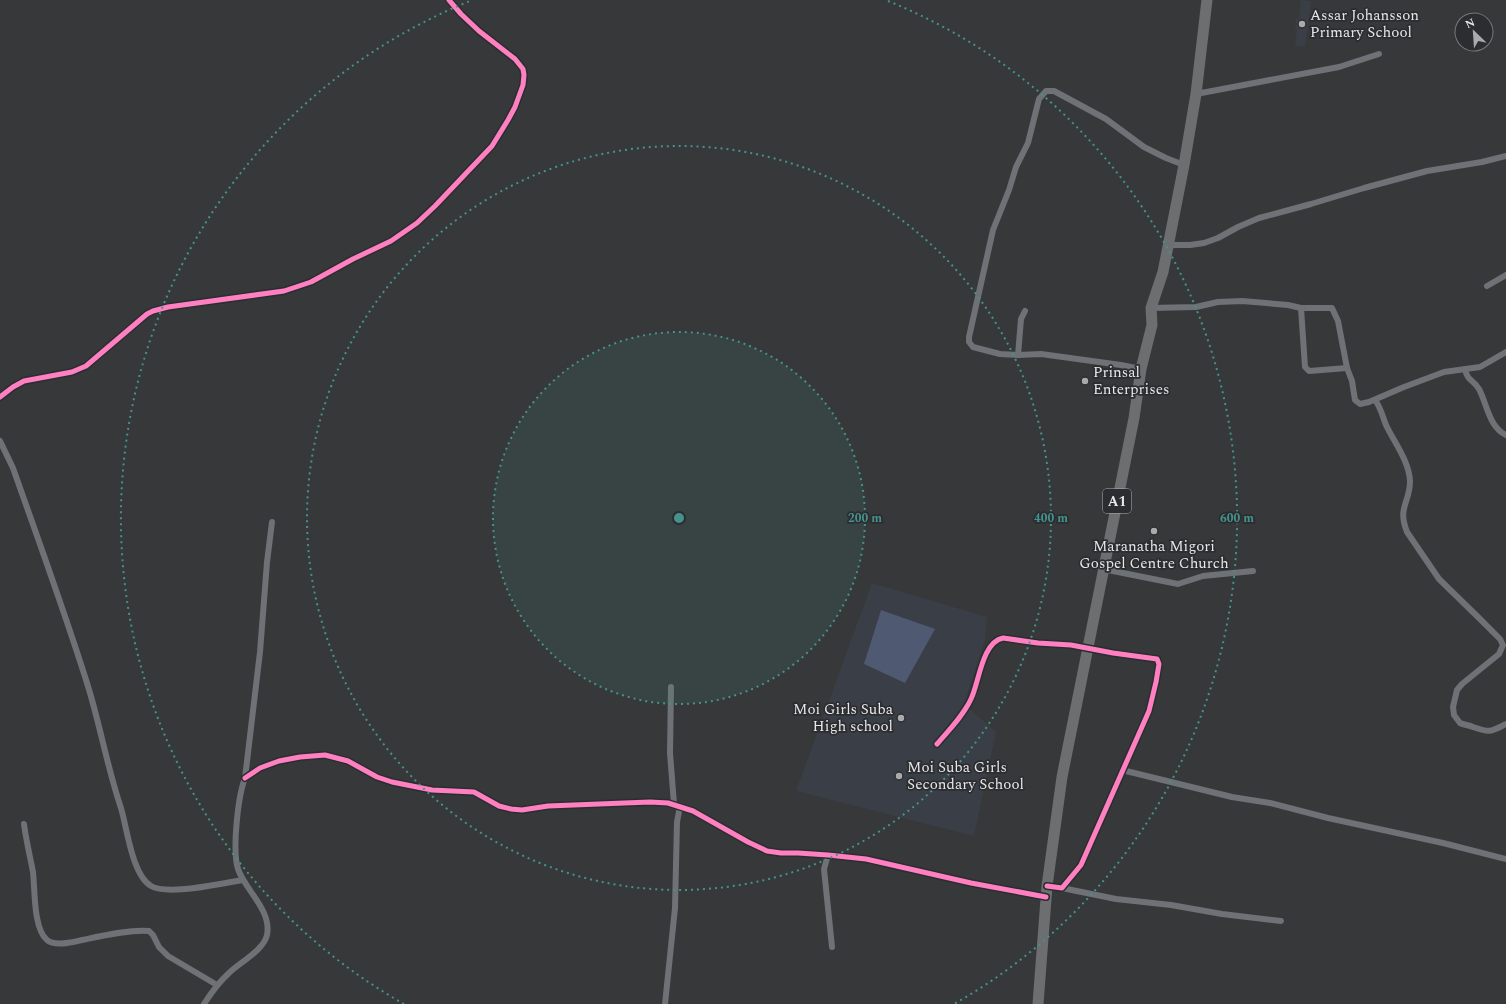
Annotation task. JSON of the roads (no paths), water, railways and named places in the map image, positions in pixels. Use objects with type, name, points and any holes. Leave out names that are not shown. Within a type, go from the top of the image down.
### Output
[{"type":"highway","name":"A1","points":[[1038,1004],[1046,891],[1062,777],[1134,418],[1141,369],[1152,325],[1151,308],[1163,272],[1184,165],[1196,94],[1207,0]]},
{"type":"street","points":[[0,397],[24,381],[72,372],[86,366],[140,320],[153,311],[168,307],[284,291],[302,286],[391,241],[420,221],[492,146],[515,107],[523,85],[523,69],[515,58],[480,31],[461,14],[449,0]]},
{"type":"street","points":[[1196,94],[1339,67],[1380,54]]},
{"type":"street","points":[[1141,369],[1041,354],[1000,354],[973,348],[969,342],[969,337],[993,230],[1009,190],[1016,167],[1028,143],[1039,99],[1046,91],[1054,91],[1106,119],[1144,147],[1184,165]]},
{"type":"street","points":[[1169,245],[1204,243],[1218,238],[1259,218],[1311,204],[1351,191],[1427,171],[1482,162],[1506,156]]},
{"type":"street","points":[[1487,286],[1506,276]]},
{"type":"street","points":[[1151,308],[1196,307],[1218,302],[1242,301],[1288,305],[1301,308],[1329,307],[1333,309],[1338,321],[1355,400],[1358,403],[1364,404],[1444,372],[1480,367],[1506,352]]},
{"type":"street","points":[[1301,308],[1305,367],[1309,371],[1347,368]]},
{"type":"street","points":[[1018,355],[1021,319],[1025,311]]},
{"type":"street","points":[[1465,369],[1468,379],[1479,389],[1491,420],[1497,429],[1506,435]]},
{"type":"street","points":[[1375,400],[1381,407],[1385,423],[1407,470],[1410,481],[1409,491],[1403,512],[1404,524],[1407,532],[1439,579],[1500,639],[1503,645],[1498,654],[1462,684],[1455,695],[1453,712],[1460,724],[1483,731],[1492,731],[1506,724]]},
{"type":"street","points":[[0,441],[13,468],[87,682],[132,852],[141,876],[151,886],[159,889],[195,888],[243,880]]},
{"type":"street","points":[[204,1004],[217,985],[265,941],[268,934],[267,924],[263,912],[243,880],[238,869],[236,858],[236,841],[260,652],[267,562],[272,522]]},
{"type":"street","points":[[1103,569],[1178,584],[1203,576],[1253,571]]},
{"type":"street","points":[[937,744],[962,714],[971,699],[983,661],[992,644],[999,639],[1003,638],[1088,648],[1112,653],[1155,658],[1159,661],[1151,703],[1081,865],[1062,888]]},
{"type":"street","points":[[665,1004],[676,880],[677,805],[670,753],[671,687]]},
{"type":"street","points":[[245,778],[260,768],[274,763],[300,757],[325,755],[348,761],[377,777],[392,782],[432,790],[474,792],[499,806],[511,809],[522,810],[548,806],[650,802],[677,805],[693,811],[767,851],[781,853],[798,852],[866,859],[964,882],[1046,891],[1062,888],[1116,899],[1165,904],[1222,914],[1281,921]]},
{"type":"street","points":[[1122,770],[1232,797],[1270,803],[1328,818],[1443,843],[1506,859]]},
{"type":"street","points":[[24,824],[33,878],[37,916],[46,940],[53,942],[71,942],[125,933],[149,931],[153,935],[159,947],[168,956],[217,985]]},
{"type":"street","points":[[828,855],[824,869],[832,947]]},
{"type":"place","name":"Assar Johansson Primary School","points":[[1302,24]]},
{"type":"place","name":"Prinsal Enterprises","points":[[1085,381]]},
{"type":"place","name":"Maranatha Migori Gospel Centre Church","points":[[1154,531]]},
{"type":"place","name":"Moi Girls Suba High school","points":[[901,718]]},
{"type":"place","name":"Moi Suba Girls Secondary School","points":[[899,776]]}]
